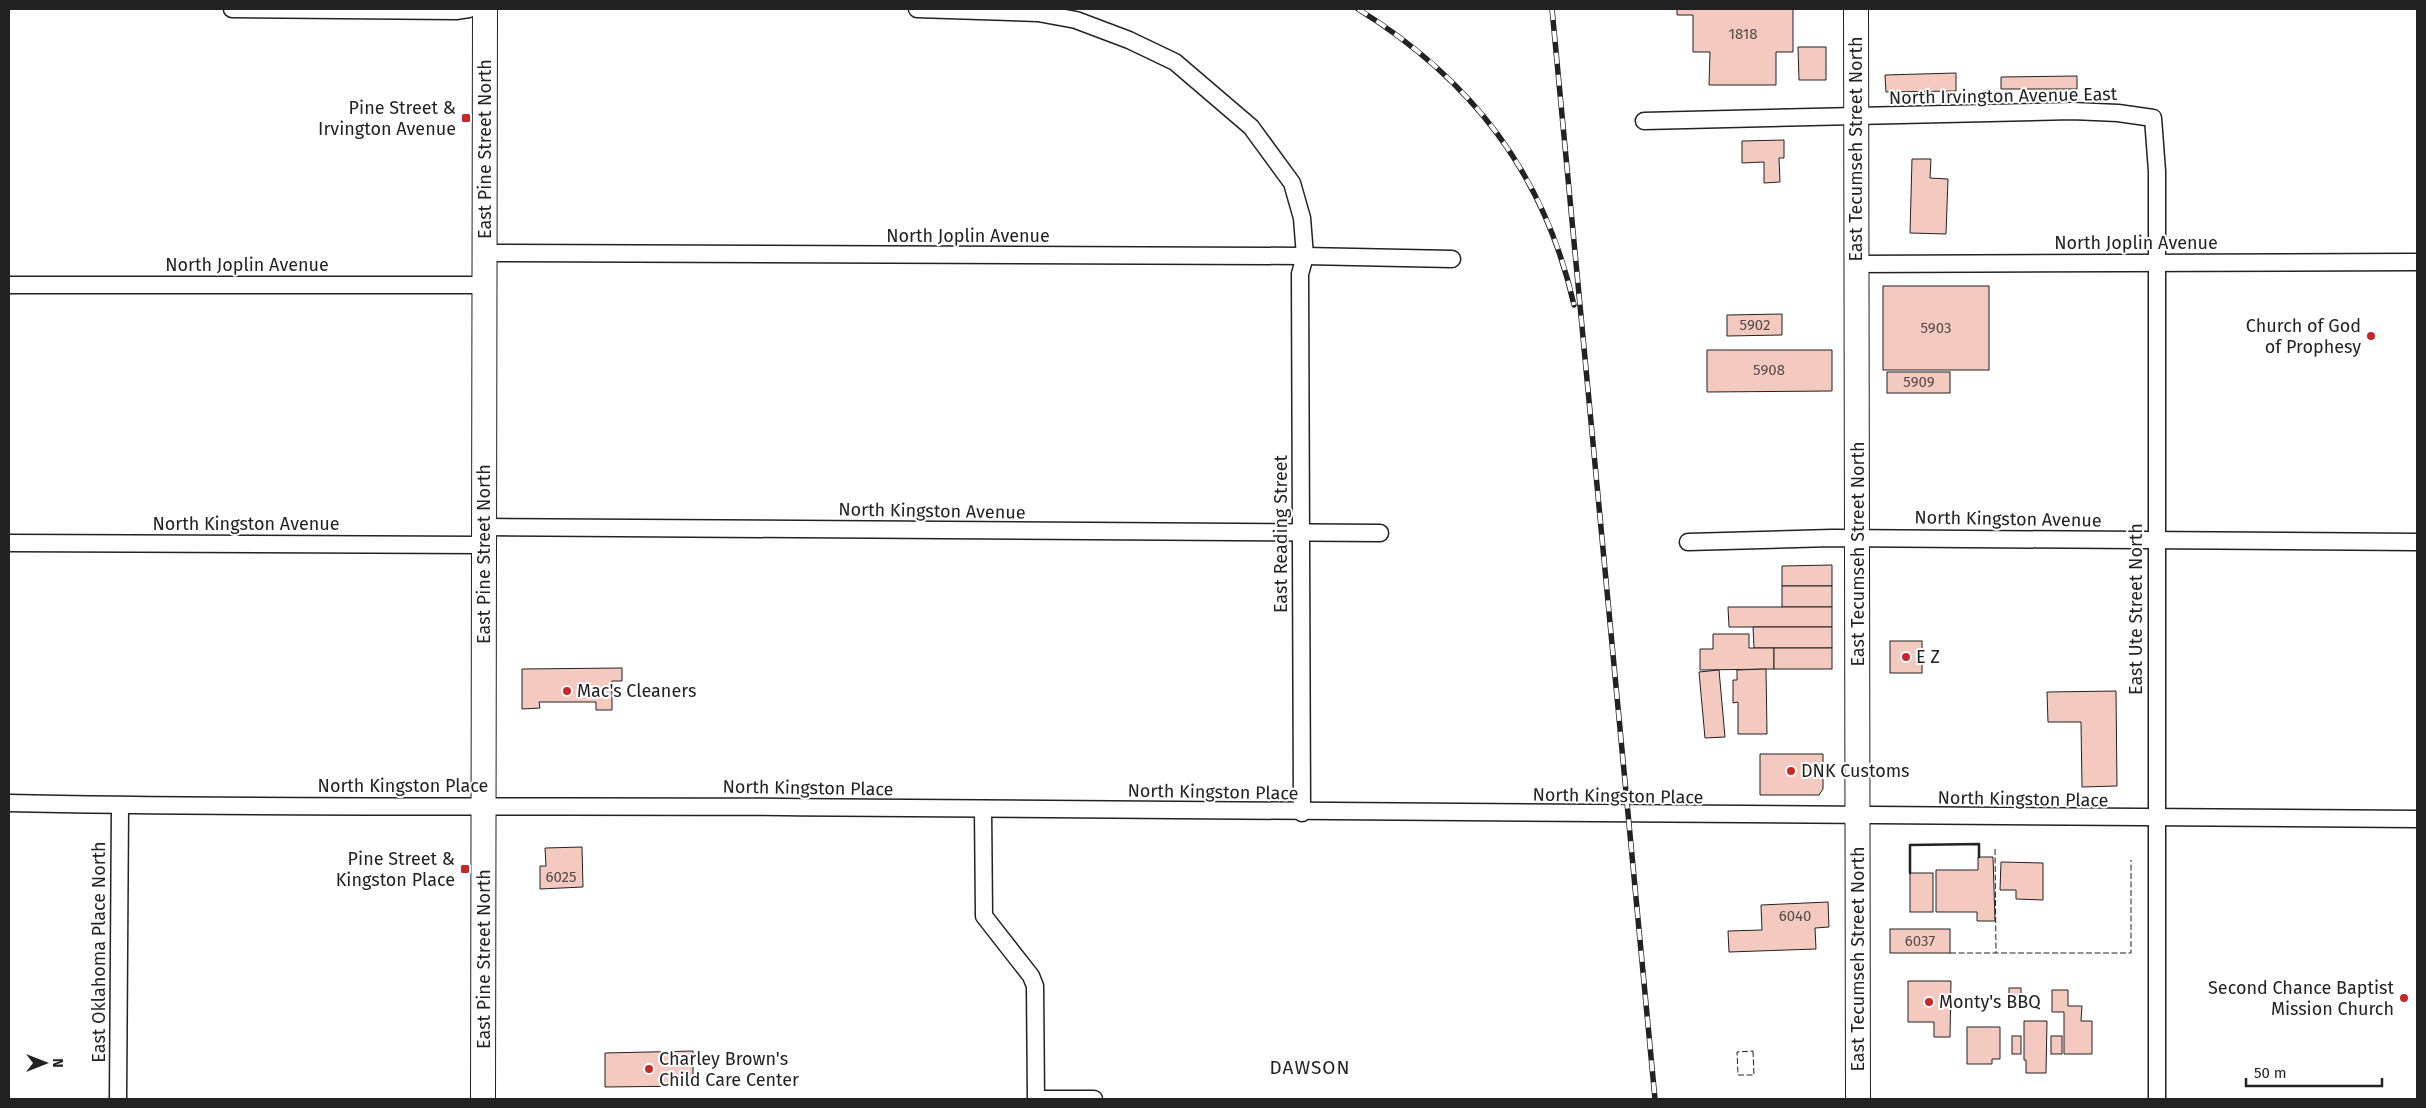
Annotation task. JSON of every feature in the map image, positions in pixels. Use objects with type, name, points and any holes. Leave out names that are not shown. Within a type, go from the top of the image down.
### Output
[{"type":"street","points":[[232,9],[456,11],[469,9]]},
{"type":"street","name":"East Pine Street North","points":[[483,1099],[485,9]]},
{"type":"street","points":[[917,9],[1038,13],[1076,20],[1129,40],[1175,62],[1251,127],[1292,183],[1302,218],[1305,256]]},
{"type":"street","name":"East Tecumseh Street North","points":[[1856,9],[1858,1099]]},
{"type":"street","name":"North Irvington Avenue East","points":[[1644,121],[1856,118],[2072,111],[2118,113],[2153,118]]},
{"type":"street","name":"East Ute Street North","points":[[2153,118],[2157,171],[2157,1099]]},
{"type":"street","name":"North Joplin Avenue","points":[[485,253],[1305,256],[1452,259]]},
{"type":"street","name":"East Reading Street","points":[[1302,813],[1300,274],[1305,256]]},
{"type":"street","name":"North Joplin Avenue","points":[[1855,264],[2417,262]]},
{"type":"street","name":"North Joplin Avenue","points":[[9,285],[484,285]]},
{"type":"street","name":"North Kingston Avenue","points":[[9,543],[484,536],[1380,533]]},
{"type":"street","name":"North Kingston Avenue","points":[[1688,542],[1858,538],[2417,542]]},
{"type":"street","name":"North Kingston Place","points":[[9,803],[120,806],[982,809],[2156,820],[2417,819]]},
{"type":"street","name":"East Oklahoma Place North","points":[[118,1099],[120,806]]},
{"type":"street","points":[[982,809],[984,916],[1031,976],[1035,986],[1036,1099],[1094,1099]]},
{"type":"building","points":[[1677,9],[1793,9],[1793,52],[1776,52],[1776,85],[1709,85],[1710,52],[1693,52],[1693,15],[1677,15]]},
{"type":"building","points":[[1798,47],[1826,47],[1826,80],[1799,80]]},
{"type":"building","points":[[1956,73],[1956,91],[1886,92],[1885,75]]},
{"type":"building","points":[[2077,76],[2077,89],[2001,89],[2001,77]]},
{"type":"building","points":[[1784,140],[1784,158],[1779,158],[1780,182],[1764,183],[1764,162],[1742,163],[1742,141]]},
{"type":"building","points":[[1912,159],[1931,159],[1930,178],[1948,179],[1946,234],[1910,233]]},
{"type":"building","points":[[1883,286],[1989,286],[1989,370],[1883,370]]},
{"type":"building","points":[[1782,314],[1782,335],[1727,336],[1727,315]]},
{"type":"building","points":[[1707,350],[1832,350],[1832,391],[1707,392]]},
{"type":"building","points":[[1887,372],[1950,372],[1950,393],[1887,393]]},
{"type":"building","points":[[1832,565],[1832,586],[1782,586],[1782,566]]},
{"type":"building","points":[[1782,586],[1832,586],[1832,607],[1782,607]]},
{"type":"building","points":[[1728,607],[1832,607],[1832,627],[1729,627]]},
{"type":"building","points":[[1753,627],[1832,627],[1832,648],[1754,648]]},
{"type":"building","points":[[1713,634],[1749,634],[1749,648],[1774,648],[1774,669],[1700,670],[1700,649],[1713,649]]},
{"type":"building","name":"E Z","points":[[1890,641],[1922,641],[1922,673],[1890,673]]},
{"type":"building","points":[[1774,648],[1832,648],[1832,669],[1774,669]]},
{"type":"building","name":"Mac's Cleaners","points":[[622,668],[622,681],[612,681],[612,710],[596,710],[596,702],[539,702],[540,708],[522,709],[522,669]]},
{"type":"building","points":[[1766,669],[1767,734],[1738,734],[1738,702],[1733,703],[1733,680],[1737,680],[1737,670]]},
{"type":"building","points":[[1719,670],[1725,737],[1705,738],[1699,672]]},
{"type":"building","points":[[2116,691],[2117,786],[2082,787],[2081,722],[2048,722],[2047,692]]},
{"type":"building","name":"DNK Customs","points":[[1760,754],[1823,754],[1823,789],[1819,795],[1760,795]]},
{"type":"building","points":[[582,847],[583,887],[540,889],[540,866],[546,866],[545,848]]},
{"type":"building","points":[[1978,857],[1993,857],[1995,921],[1977,921],[1977,912],[1936,912],[1936,870],[1978,870]]},
{"type":"building","points":[[2001,862],[2043,863],[2043,900],[2016,899],[2016,890],[2000,890]]},
{"type":"building","points":[[1910,873],[1933,873],[1933,912],[1910,912]]},
{"type":"building","points":[[1828,902],[1829,927],[1815,928],[1816,949],[1729,952],[1728,931],[1762,930],[1761,905]]},
{"type":"building","points":[[1890,929],[1950,929],[1950,953],[1890,953]]},
{"type":"building","name":"Monty's BBQ","points":[[1908,981],[1951,981],[1950,1037],[1934,1037],[1934,1022],[1908,1022]]},
{"type":"building","points":[[2009,988],[2021,988],[2021,1008],[2009,1008]]},
{"type":"building","points":[[2052,990],[2068,990],[2068,1006],[2082,1006],[2081,1021],[2092,1021],[2092,1054],[2064,1054],[2064,1012],[2052,1012]]},
{"type":"building","points":[[2024,1021],[2047,1021],[2046,1073],[2026,1073]]},
{"type":"building","points":[[1967,1027],[2000,1027],[2000,1059],[1992,1059],[1992,1064],[1967,1064]]},
{"type":"building","points":[[2012,1036],[2021,1036],[2021,1054],[2012,1054]]},
{"type":"building","points":[[2051,1036],[2062,1036],[2062,1054],[2051,1054]]},
{"type":"building","name":"Charley Brown's Child Care Center","points":[[693,1051],[693,1086],[605,1087],[605,1053]]},
{"type":"railway","points":[[1358,9],[1399,37],[1436,67],[1469,99],[1498,134],[1523,172],[1544,213],[1561,257],[1574,305]]},
{"type":"railway","points":[[1552,9],[1655,1099]]},
{"type":"fence","points":[[1995,849],[1996,953]]},
{"type":"fence","points":[[1950,953],[2131,953],[2131,860]]},
{"type":"fence","points":[[1753,1051],[1754,1075],[1738,1075],[1737,1052],[1753,1051]]},
{"type":"wall","points":[[1910,873],[1910,845],[1979,844],[1979,857]]},
{"type":"place","name":"Pine Street & Irvington Avenue","points":[[466,118]]},
{"type":"place","name":"Church of God of Prophesy","points":[[2371,336]]},
{"type":"place","name":"E Z","points":[[1906,657]]},
{"type":"place","name":"Mac's Cleaners","points":[[567,691]]},
{"type":"place","name":"DNK Customs","points":[[1791,771]]},
{"type":"place","name":"Pine Street & Kingston Place","points":[[465,869]]},
{"type":"place","name":"Second Chance Baptist Mission Church","points":[[2404,998]]},
{"type":"place","name":"Monty's BBQ","points":[[1929,1002]]},
{"type":"place","name":"Charley Brown's Child Care Center","points":[[649,1069]]},
{"type":"district","name":"DAWSON","points":[[1310,1067]]}]
